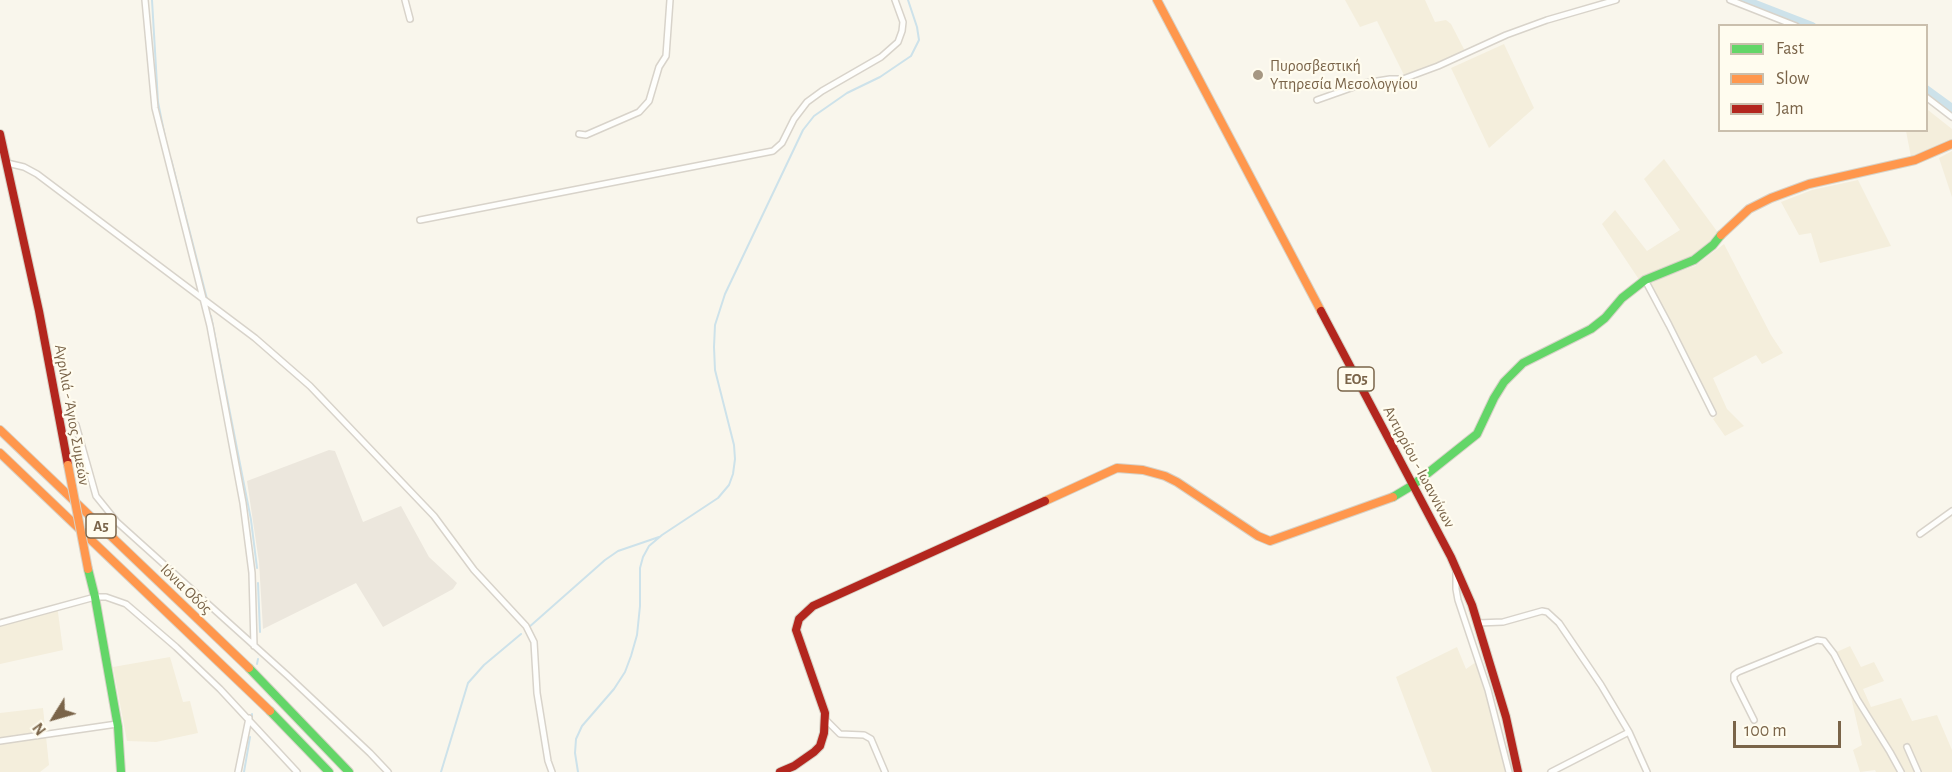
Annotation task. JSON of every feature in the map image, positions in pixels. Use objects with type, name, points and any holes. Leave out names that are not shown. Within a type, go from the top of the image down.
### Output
[{"type":"main road","name":"Αντιρρίου - Ιωαννίνων","points":[[1157,0],[1432,519],[1456,569],[1478,623],[1506,717],[1518,772]]},
{"type":"main road","name":"Αγριλιά - Άγιος Συμεών","points":[[0,134],[41,322],[95,597],[117,724],[121,772]]},
{"type":"main road","points":[[780,772],[799,763],[817,750],[822,740],[826,720],[817,686],[796,634],[799,619],[805,612],[820,603],[1117,468],[1143,470],[1165,476],[1270,542],[1350,511],[1390,499],[1413,485],[1473,438],[1494,398],[1516,368],[1528,359],[1591,329],[1605,318],[1622,298],[1645,280],[1698,258],[1734,221],[1759,204],[1809,184],[1915,160],[1952,144]]},
{"type":"main road","name":"Ιόνια Οδός","points":[[0,430],[261,679],[349,772]]},
{"type":"main road","name":"Ιόνια Οδός","points":[[0,453],[256,697],[329,772]]},
{"type":"street","points":[[145,0],[154,108],[203,298],[222,384],[248,536],[252,573],[254,646]]},
{"type":"street","points":[[405,0],[410,19]]},
{"type":"street","points":[[579,134],[586,135],[639,112],[649,101],[659,67],[666,56],[670,0]]},
{"type":"street","points":[[420,220],[772,151],[782,143],[794,119],[807,102],[881,57],[898,42],[903,21],[895,0]]},
{"type":"street","points":[[1317,100],[1365,83],[1390,79],[1403,80],[1506,35],[1547,20],[1616,0]]},
{"type":"street","points":[[1730,0],[1791,24]]},
{"type":"street","points":[[1928,99],[1952,117]]},
{"type":"street","points":[[7,163],[24,167],[37,174],[255,338],[310,386],[434,516],[474,570],[526,626],[536,649],[537,693],[548,761],[552,772]]},
{"type":"street","points":[[1645,280],[1713,413]]},
{"type":"street","points":[[76,425],[92,485],[102,505],[143,546],[328,713],[388,772]]},
{"type":"street","points":[[1920,534],[1952,511]]},
{"type":"street","points":[[1456,569],[1458,600],[1491,700],[1509,772]]},
{"type":"street","points":[[0,623],[95,597],[114,599],[126,604],[144,618],[249,718],[297,772]]},
{"type":"street","points":[[1478,623],[1509,621],[1542,611],[1547,612],[1558,623],[1579,653],[1629,732],[1647,772]]},
{"type":"street","points":[[1754,720],[1734,680],[1734,675],[1817,640],[1824,641],[1834,654],[1857,699],[1901,772]]},
{"type":"street","points":[[238,772],[249,718]]},
{"type":"street","points":[[826,720],[838,733],[864,735],[871,739],[885,772]]},
{"type":"street","points":[[0,741],[117,724]]},
{"type":"street","points":[[1551,772],[1629,732]]},
{"type":"street","points":[[1907,747],[1918,772]]},
{"type":"shaded area","points":[[1345,0],[1425,0],[1435,22],[1446,20],[1451,24],[1466,53],[1406,79],[1377,21],[1360,27]]},
{"type":"shaded area","points":[[1504,44],[1534,108],[1489,148],[1451,68]]},
{"type":"shaded area","points":[[1928,110],[1952,129],[1952,141],[1911,157],[1906,132],[1928,132]]},
{"type":"shaded area","points":[[1952,151],[1952,197],[1939,158]]},
{"type":"shaded area","points":[[1664,159],[1719,234],[1693,258],[1640,281],[1602,224],[1615,210],[1647,251],[1680,230],[1644,179]]},
{"type":"shaded area","points":[[1858,180],[1891,246],[1820,263],[1811,233],[1799,235],[1781,202],[1812,190]]},
{"type":"shaded area","points":[[1724,244],[1771,335],[1783,353],[1762,364],[1756,355],[1713,378],[1727,409],[1744,426],[1725,436],[1713,419],[1717,415],[1650,284],[1695,266]]},
{"type":"shaded area","points":[[329,450],[335,451],[363,522],[401,506],[429,557],[457,583],[453,589],[383,627],[356,583],[263,629],[259,562],[247,481]]},
{"type":"shaded area","points":[[57,605],[63,650],[0,664],[0,619]]},
{"type":"shaded area","points":[[1850,646],[1861,667],[1874,662],[1884,681],[1863,689],[1871,707],[1901,698],[1912,721],[1937,715],[1952,750],[1952,772],[1876,772],[1875,770],[1860,772],[1853,750],[1862,745],[1851,697],[1830,655]]},
{"type":"shaded area","points":[[1457,647],[1466,669],[1476,662],[1506,772],[1432,772],[1396,677]]},
{"type":"shaded area","points":[[170,657],[183,702],[190,701],[198,733],[156,742],[127,741],[113,667]]},
{"type":"shaded area","points":[[43,708],[49,765],[40,772],[0,772],[0,713]]},
{"type":"waterway","points":[[152,0],[158,102],[166,142]]},
{"type":"waterway","points":[[578,772],[575,753],[576,739],[582,726],[614,689],[625,672],[631,656],[637,635],[640,568],[643,557],[649,546],[662,535],[718,498],[729,485],[733,474],[734,445],[715,370],[715,325],[725,294],[803,130],[814,116],[847,93],[880,77],[911,56],[919,40],[908,0]]},
{"type":"waterway","points":[[1745,0],[1807,24]]},
{"type":"waterway","points":[[1928,90],[1952,108]]},
{"type":"waterway","points":[[171,159],[207,299]]},
{"type":"waterway","points":[[211,316],[251,520],[257,568]]},
{"type":"waterway","points":[[528,628],[605,560],[618,551],[659,537]]},
{"type":"waterway","points":[[258,583],[260,632]]},
{"type":"waterway","points":[[441,772],[468,683],[484,665],[521,634]]},
{"type":"waterway","points":[[257,664],[258,659]]},
{"type":"waterway","points":[[252,714],[252,719]]},
{"type":"waterway","points":[[244,772],[250,737]]},
{"type":"traffic: fast","points":[[1393,497],[1413,485],[1477,434],[1504,382],[1523,363],[1591,329],[1605,318],[1622,298],[1645,280],[1694,260],[1713,245],[1721,235]]},
{"type":"traffic: fast","points":[[88,569],[118,727],[121,772]]},
{"type":"traffic: fast","points":[[249,668],[349,772]]},
{"type":"traffic: fast","points":[[270,711],[329,772]]},
{"type":"traffic: slow","points":[[1157,0],[1321,311]]},
{"type":"traffic: slow","points":[[1721,235],[1749,209],[1771,198],[1809,184],[1915,160],[1952,144]]},
{"type":"traffic: slow","points":[[0,430],[249,668]]},
{"type":"traffic: slow","points":[[0,453],[270,711]]},
{"type":"traffic: slow","points":[[68,465],[88,569]]},
{"type":"traffic: slow","points":[[1045,501],[1117,468],[1143,470],[1177,482],[1258,536],[1270,541],[1393,497]]},
{"type":"traffic: jam","points":[[0,134],[39,311],[68,465]]},
{"type":"traffic: jam","points":[[1321,311],[1451,557],[1472,605],[1506,717],[1518,772]]},
{"type":"traffic: jam","points":[[780,772],[794,766],[814,752],[820,746],[824,733],[825,713],[796,630],[799,619],[813,606],[1045,501]]},
{"type":"place","name":"Πυροσβεστική Υπηρεσία Μεσολογγίου","points":[[1258,75]]}]
